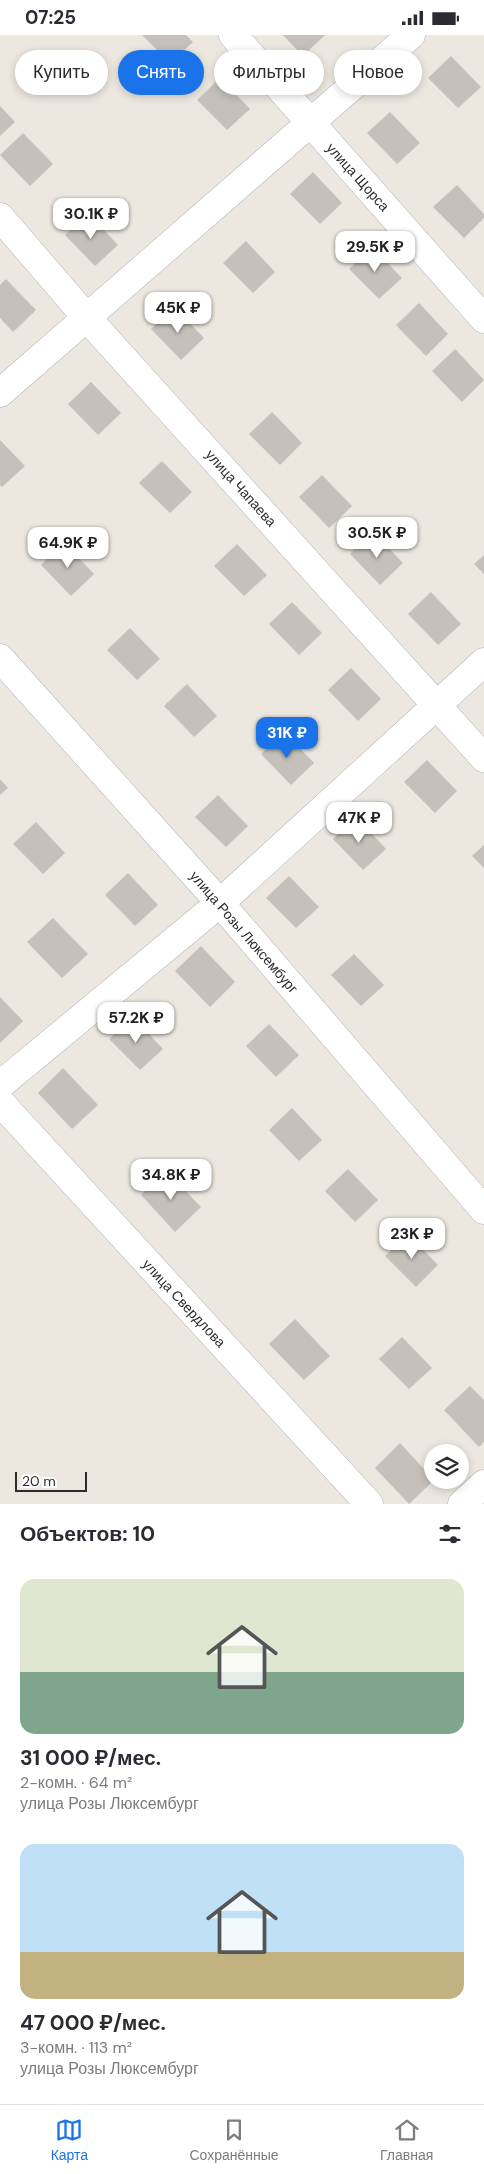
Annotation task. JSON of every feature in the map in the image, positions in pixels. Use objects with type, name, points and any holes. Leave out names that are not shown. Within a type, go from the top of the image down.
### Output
[{"type":"street","name":"улица Щорса","points":[[233,35],[484,319]]},
{"type":"street","points":[[0,393],[412,35]]},
{"type":"street","name":"улица Чапаева","points":[[0,217],[87,318],[484,758]]},
{"type":"street","name":"улица Розы Люксембург","points":[[0,658],[220,903],[484,1209]]},
{"type":"street","points":[[0,1085],[220,903],[484,662]]},
{"type":"street","name":"улица Свердлова","points":[[0,1102],[369,1504]]},
{"type":"street","points":[[462,1504],[484,1484]]},
{"type":"building","points":[[142,35],[186,35],[193,42],[184,50],[157,50]]},
{"type":"building","points":[[283,35],[325,35],[309,50],[297,50]]},
{"type":"building","points":[[451,56],[481,87],[458,108],[428,78]]},
{"type":"building","points":[[214,84],[214,95],[236,95],[250,109],[227,130],[197,100]]},
{"type":"building","points":[[0,106],[15,122],[0,136]]},
{"type":"building","points":[[390,112],[420,143],[397,164],[367,133]]},
{"type":"building","points":[[23,133],[53,164],[30,186],[0,155]]},
{"type":"building","points":[[313,172],[342,203],[320,224],[290,194]]},
{"type":"building","points":[[457,185],[484,214],[484,218],[464,238],[433,207]]},
{"type":"building","points":[[88,213],[118,245],[95,266],[65,235]]},
{"type":"building","points":[[246,241],[275,272],[253,293],[223,263]]},
{"type":"building","points":[[372,247],[402,278],[379,299],[349,269]]},
{"type":"building","points":[[6,279],[36,310],[13,332],[0,318],[0,285]]},
{"type":"building","points":[[419,303],[448,334],[426,356],[396,325]]},
{"type":"building","points":[[174,307],[204,338],[181,360],[151,329]]},
{"type":"building","points":[[455,349],[484,380],[462,402],[432,371]]},
{"type":"building","points":[[91,382],[121,413],[98,435],[68,404]]},
{"type":"building","points":[[272,412],[302,443],[280,465],[249,434]]},
{"type":"building","points":[[0,440],[25,466],[2,487],[0,485]]},
{"type":"building","points":[[162,461],[192,492],[170,513],[139,483]]},
{"type":"building","points":[[322,475],[352,506],[329,528],[299,497]]},
{"type":"building","points":[[373,532],[403,563],[380,585],[350,554]]},
{"type":"building","points":[[64,543],[94,574],[71,596],[41,565]]},
{"type":"building","points":[[237,544],[267,575],[244,596],[214,566]]},
{"type":"building","points":[[484,555],[484,574],[474,564]]},
{"type":"building","points":[[431,592],[461,624],[438,645],[408,614]]},
{"type":"building","points":[[292,602],[322,633],[299,655],[269,624]]},
{"type":"building","points":[[130,628],[160,659],[137,680],[107,650]]},
{"type":"building","points":[[351,668],[381,699],[358,721],[328,690]]},
{"type":"building","points":[[187,684],[217,716],[194,737],[164,706]]},
{"type":"building","points":[[284,732],[314,763],[291,785],[261,754]]},
{"type":"building","points":[[427,760],[457,791],[435,813],[404,782]]},
{"type":"building","points":[[0,779],[8,788],[0,795]]},
{"type":"building","points":[[218,795],[248,826],[226,847],[195,817]]},
{"type":"building","points":[[356,817],[386,849],[363,870],[333,839]]},
{"type":"building","points":[[36,822],[65,853],[43,874],[13,844]]},
{"type":"building","points":[[484,845],[484,868],[472,856]]},
{"type":"building","points":[[128,873],[158,905],[135,926],[105,895]]},
{"type":"building","points":[[289,876],[319,907],[296,928],[266,898]]},
{"type":"building","points":[[53,918],[88,954],[62,978],[27,942]]},
{"type":"building","points":[[201,946],[235,982],[210,1007],[175,971]]},
{"type":"building","points":[[354,954],[384,985],[361,1006],[331,975]]},
{"type":"building","points":[[0,997],[23,1021],[0,1043]]},
{"type":"building","points":[[133,1017],[163,1049],[140,1070],[109,1039]]},
{"type":"building","points":[[269,1024],[299,1055],[276,1077],[246,1046]]},
{"type":"building","points":[[63,1068],[98,1105],[72,1129],[38,1093]]},
{"type":"building","points":[[292,1108],[322,1140],[299,1161],[269,1130]]},
{"type":"building","points":[[348,1169],[378,1200],[355,1222],[325,1191]]},
{"type":"building","points":[[167,1171],[201,1207],[175,1232],[141,1195]]},
{"type":"building","points":[[408,1234],[438,1265],[416,1287],[385,1256]]},
{"type":"building","points":[[295,1319],[330,1356],[304,1380],[269,1344]]},
{"type":"building","points":[[402,1337],[432,1368],[409,1389],[379,1359]]},
{"type":"building","points":[[470,1386],[484,1400],[484,1442],[479,1447],[444,1410]]},
{"type":"building","points":[[400,1443],[424,1469],[425,1489],[409,1504],[375,1468]]}]
